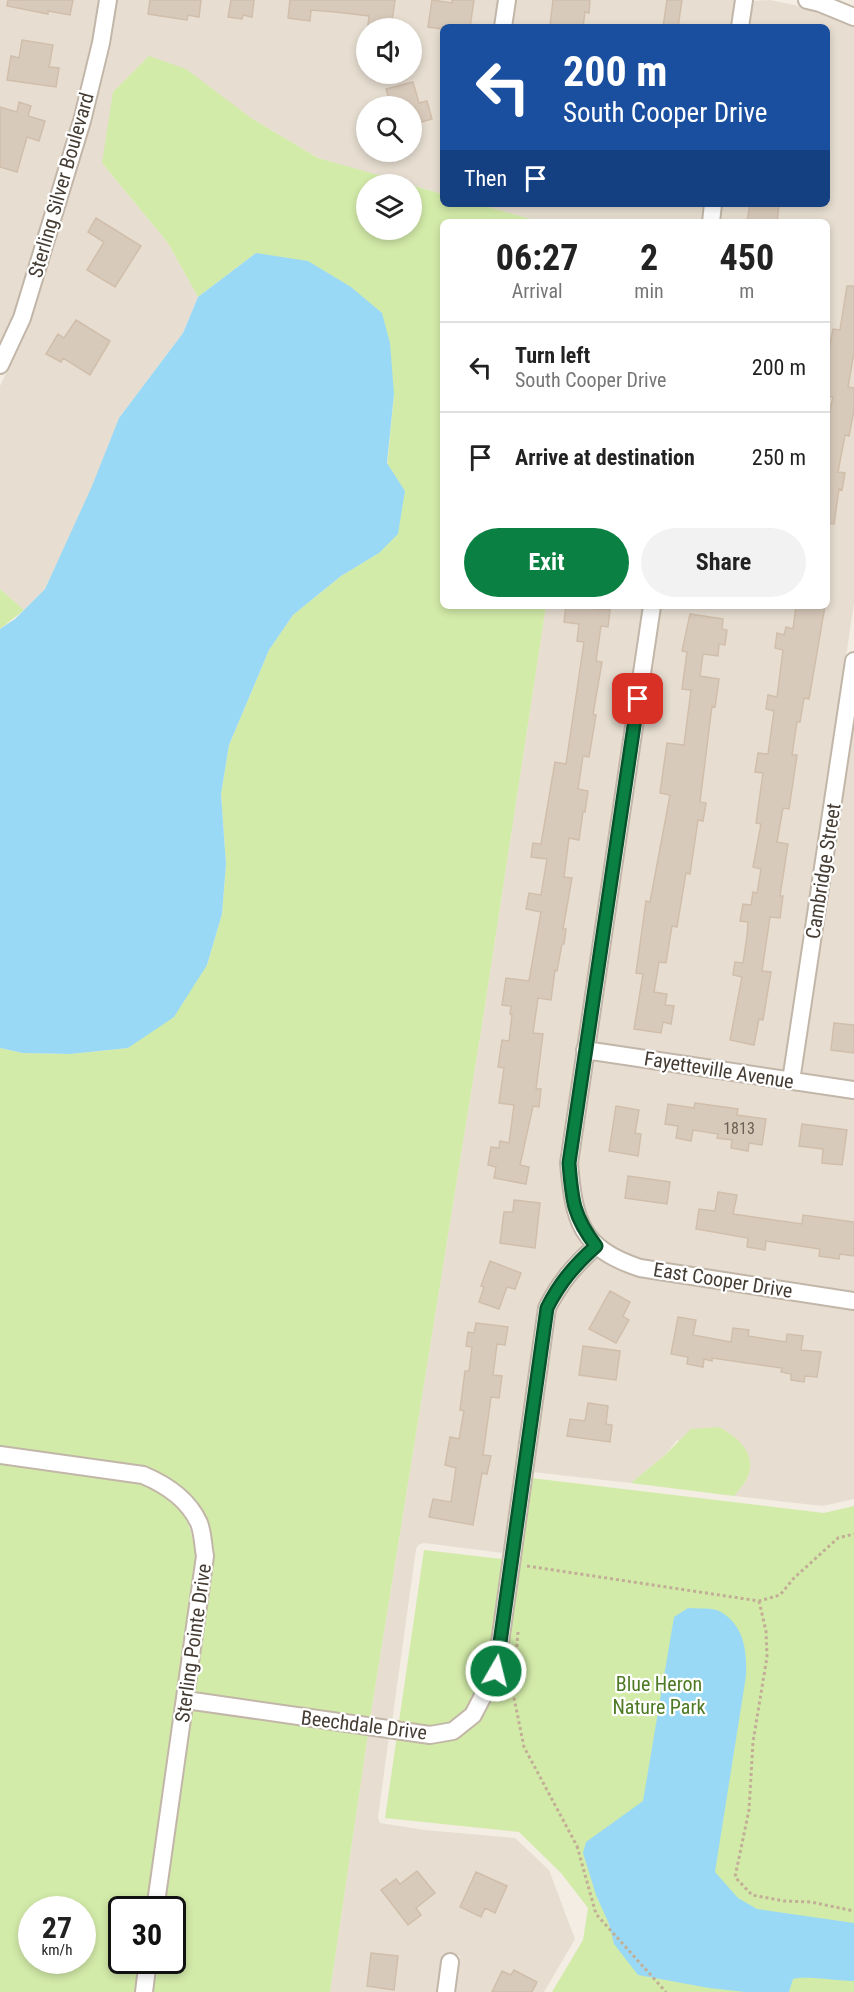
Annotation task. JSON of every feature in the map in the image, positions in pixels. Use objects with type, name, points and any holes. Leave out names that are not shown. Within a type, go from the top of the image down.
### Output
[{"type":"street","name":"Sterling Silver Boulevard","points":[[0,365],[22,318],[82,121],[101,43],[108,0]]},
{"type":"street","points":[[503,24],[507,0]]},
{"type":"street","points":[[740,24],[744,0]]},
{"type":"street","points":[[807,0],[854,17]]},
{"type":"street","points":[[596,1246],[581,1226],[572,1199],[569,1163],[652,609]]},
{"type":"street","name":"Cambridge Street","points":[[791,1081],[854,661]]},
{"type":"street","name":"Fayetteville Avenue","points":[[585,1050],[854,1090]]},
{"type":"street","name":"East Cooper Drive","points":[[596,1246],[621,1262],[640,1268],[854,1300]]},
{"type":"street","name":"Beechdale Drive","points":[[186,1700],[430,1735],[453,1731],[473,1715],[496,1671],[547,1308],[572,1267],[596,1246]]},
{"type":"street","name":"Sterling Pointe Drive","points":[[0,1455],[143,1475],[162,1483],[183,1498],[199,1524],[205,1556],[157,1896]]},
{"type":"street","points":[[446,1992],[450,1962]]},
{"type":"street","points":[[144,1992],[146,1974]]},
{"type":"path","points":[[525,1576],[527,1565],[759,1601],[780,1595],[794,1578],[838,1538],[854,1534]]},
{"type":"path","points":[[759,1601],[766,1631],[767,1657],[753,1742],[749,1810],[735,1877],[752,1895],[783,1901],[811,1902],[854,1911]]},
{"type":"path","points":[[519,1630],[513,1693],[524,1747],[578,1848]]},
{"type":"path","points":[[576,1841],[596,1914],[666,1992]]},
{"type":"shaded area","points":[[0,0],[99,0],[74,119],[13,315],[0,345]]},
{"type":"shaded area","points":[[116,0],[498,0],[494,24],[440,24],[440,193],[422,188],[422,174],[373,174],[318,158],[251,118],[102,163],[168,243],[198,297],[183,333],[119,418],[93,486],[45,589],[24,610],[0,589],[0,386],[30,320],[90,123],[109,44]]},
{"type":"shaded area","points":[[515,0],[736,0],[732,24],[512,24]]},
{"type":"shaded area","points":[[770,0],[818,10],[854,25],[854,603],[784,1072],[594,1044],[661,609],[830,609],[830,219],[720,219],[722,207],[830,207],[830,24],[749,24],[753,1]]},
{"type":"shaded area","points":[[488,207],[704,207],[702,219],[530,219]]},
{"type":"shaded area","points":[[546,609],[644,609],[561,1162],[564,1201],[573,1228],[585,1245],[565,1263],[548,1286],[539,1306],[503,1553],[424,1543],[418,1545],[392,1722],[370,1719],[484,1012]]},
{"type":"shaded area","points":[[854,718],[854,1083],[801,1075]]},
{"type":"shaded area","points":[[592,1059],[854,1098],[854,1294],[642,1260],[625,1255],[602,1241],[589,1223],[581,1198],[578,1163]]},
{"type":"shaded area","points":[[597,1256],[616,1268],[639,1275],[854,1310],[854,1499],[823,1506],[734,1496],[749,1475],[677,1440],[665,1455],[631,1483],[532,1472],[556,1310],[563,1294],[579,1272]]},
{"type":"shaded area","points":[[368,1734],[389,1737],[378,1817],[380,1823],[425,1830],[515,1838],[549,1870],[575,1939],[544,1992],[455,1992],[460,1956],[443,1954],[438,1992],[330,1992]]},
{"type":"green space","points":[[149,56],[186,69],[251,118],[318,158],[375,174],[356,174],[356,240],[422,240],[422,188],[440,193],[440,207],[488,207],[530,219],[440,219],[440,609],[546,609],[484,1012],[370,1719],[195,1694],[213,1555],[206,1520],[190,1495],[166,1476],[144,1468],[0,1447],[0,1048],[23,1053],[70,1054],[128,1048],[207,965],[222,914],[226,864],[221,794],[229,745],[269,650],[293,615],[341,576],[379,553],[394,394],[256,253],[198,297],[168,243],[102,163],[113,92]]},
{"type":"green space","points":[[0,589],[24,610],[0,629]]},
{"type":"green space","points":[[719,1427],[744,1447],[750,1460],[747,1478],[734,1496],[631,1483],[665,1455],[691,1429]]},
{"type":"green space","points":[[0,1462],[141,1483],[174,1502],[181,1510],[190,1530],[196,1556],[149,1896],[108,1896],[108,1974],[138,1974],[135,1992],[0,1992]]},
{"type":"green space","name":"Blue Heron Nature Park","points":[[531,1478],[824,1513],[854,1506],[854,1992],[552,1992],[583,1940],[588,1908],[561,1873],[519,1832],[385,1818],[424,1550],[518,1561]]},
{"type":"green space","points":[[193,1709],[368,1734],[330,1992],[152,1992],[155,1974],[186,1974],[186,1896],[166,1896]]},
{"type":"water","points":[[256,253],[308,261],[351,287],[382,313],[390,343],[394,394],[387,463],[405,491],[398,534],[379,553],[341,576],[293,615],[269,650],[229,745],[221,794],[226,864],[222,914],[207,965],[174,1017],[128,1048],[70,1054],[23,1053],[0,1048],[0,629],[15,619],[45,589],[92,486],[119,418],[183,333],[198,297]]},
{"type":"water","points":[[688,1608],[714,1609],[729,1618],[740,1632],[746,1658],[746,1676],[715,1872],[738,1898],[757,1909],[854,1923],[854,1981],[798,1978],[793,1979],[789,1992],[745,1992],[709,1988],[638,1975],[614,1944],[583,1853],[586,1842],[643,1801],[674,1617]]},
{"type":"building","points":[[8,0],[73,0],[70,15],[48,11],[48,14],[7,6]]},
{"type":"building","points":[[150,0],[201,0],[199,17],[188,15],[187,20],[148,14]]},
{"type":"building","points":[[231,0],[254,0],[252,17],[243,15],[242,19],[228,17]]},
{"type":"building","points":[[290,0],[395,0],[392,18],[369,18],[369,16],[311,10],[310,21],[288,18]]},
{"type":"building","points":[[432,0],[452,3],[452,0],[474,0],[470,24],[440,24],[440,29],[428,27]]},
{"type":"building","points":[[553,0],[590,0],[589,13],[585,12],[583,24],[550,24]]},
{"type":"building","points":[[667,0],[682,0],[678,24],[663,24]]},
{"type":"building","points":[[22,40],[53,45],[49,67],[59,68],[56,87],[7,80],[11,56],[19,58]]},
{"type":"building","points":[[414,84],[417,96],[388,96],[386,89]]},
{"type":"building","points":[[427,101],[432,119],[422,122],[422,102]]},
{"type":"building","points":[[19,102],[31,106],[28,116],[45,121],[39,141],[27,137],[17,172],[0,167],[0,107],[17,112]]},
{"type":"building","points":[[750,207],[779,207],[777,219],[748,219]]},
{"type":"building","points":[[96,218],[141,246],[115,287],[87,270],[104,242],[88,232]]},
{"type":"building","points":[[847,286],[854,286],[854,352],[848,387],[854,388],[854,410],[849,436],[845,435],[838,472],[845,473],[842,490],[839,489],[834,524],[830,524],[830,409],[833,397],[830,397],[830,344],[833,329],[840,330]]},
{"type":"building","points":[[76,320],[110,341],[90,375],[63,358],[61,362],[46,354],[58,334],[64,338]]},
{"type":"building","points":[[566,609],[610,610],[608,627],[601,626],[596,661],[602,662],[593,714],[596,715],[589,757],[583,756],[578,789],[588,791],[585,812],[583,812],[579,840],[569,838],[564,877],[572,878],[563,929],[566,929],[564,944],[562,944],[557,971],[555,970],[551,1000],[538,998],[533,1033],[543,1034],[536,1089],[541,1089],[539,1107],[533,1106],[520,1165],[529,1167],[526,1184],[494,1178],[496,1167],[488,1165],[491,1147],[499,1148],[500,1141],[509,1143],[514,1105],[499,1103],[504,1068],[498,1067],[502,1040],[509,1041],[512,1015],[510,1014],[511,1006],[502,1005],[506,978],[529,981],[541,912],[526,909],[529,893],[541,895],[547,859],[531,857],[533,843],[541,844],[555,762],[566,764],[584,642],[577,641],[579,624],[564,622]]},
{"type":"building","points":[[796,609],[824,609],[809,699],[804,698],[800,722],[797,722],[792,755],[797,755],[789,809],[783,808],[777,842],[788,844],[780,896],[783,896],[780,918],[770,917],[762,971],[771,972],[763,1020],[759,1019],[754,1045],[730,1040],[742,977],[733,975],[735,962],[743,963],[747,936],[748,922],[740,921],[743,904],[751,905],[753,892],[757,893],[761,869],[753,867],[761,824],[756,823],[763,773],[755,772],[758,753],[768,754],[774,711],[766,709],[768,695],[777,697],[783,650],[775,648],[777,633],[784,635],[786,627],[793,629]]},
{"type":"building","points":[[690,614],[723,619],[722,629],[727,630],[725,645],[719,644],[718,656],[703,654],[700,676],[719,679],[715,707],[712,706],[700,802],[706,803],[703,821],[698,820],[690,874],[686,873],[677,927],[672,926],[666,963],[659,962],[654,992],[667,994],[665,1005],[674,1006],[671,1024],[663,1022],[661,1033],[634,1029],[643,974],[636,973],[646,901],[650,902],[670,795],[660,793],[667,743],[684,745],[691,690],[682,689],[687,652],[682,651]]},
{"type":"building","points":[[834,1023],[854,1025],[854,1053],[831,1050]]},
{"type":"building","points":[[695,1103],[738,1109],[737,1115],[766,1119],[762,1145],[749,1143],[748,1151],[731,1148],[732,1140],[717,1138],[718,1134],[693,1130],[691,1141],[676,1138],[678,1126],[665,1124],[668,1104],[694,1108]]},
{"type":"building","points":[[616,1106],[639,1110],[635,1133],[641,1134],[638,1156],[609,1151]]},
{"type":"building","points":[[802,1124],[847,1130],[842,1165],[822,1163],[823,1149],[799,1146]]},
{"type":"building","points":[[628,1176],[670,1182],[667,1204],[625,1198]]},
{"type":"building","points":[[718,1192],[737,1195],[733,1214],[802,1224],[803,1215],[854,1222],[854,1256],[840,1254],[839,1259],[819,1256],[820,1249],[766,1241],[765,1250],[747,1247],[748,1238],[696,1229],[699,1209],[715,1211]]},
{"type":"building","points":[[514,1200],[540,1203],[535,1248],[500,1243],[504,1212],[513,1212]]},
{"type":"building","points":[[490,1261],[521,1273],[515,1289],[507,1287],[499,1309],[479,1302],[484,1287],[481,1286]]},
{"type":"building","points":[[610,1291],[630,1302],[623,1316],[629,1320],[616,1343],[589,1329]]},
{"type":"building","points":[[678,1317],[696,1320],[693,1335],[731,1342],[733,1328],[749,1330],[748,1336],[786,1342],[787,1334],[803,1336],[801,1350],[821,1352],[817,1377],[805,1376],[804,1382],[791,1380],[791,1374],[781,1372],[782,1368],[712,1358],[712,1361],[704,1359],[703,1367],[687,1364],[688,1357],[671,1354]]},
{"type":"building","points":[[476,1323],[508,1327],[505,1345],[497,1344],[493,1375],[502,1376],[499,1398],[491,1397],[483,1455],[491,1456],[487,1474],[482,1473],[473,1525],[429,1517],[433,1499],[451,1502],[456,1468],[445,1465],[450,1437],[459,1439],[464,1411],[460,1410],[465,1371],[469,1371],[472,1347],[466,1346],[468,1332],[474,1333]]},
{"type":"building","points":[[583,1346],[620,1351],[616,1380],[579,1375]]},
{"type":"building","points":[[588,1403],[608,1406],[606,1424],[612,1425],[610,1442],[567,1436],[570,1419],[585,1421]]},
{"type":"building","points":[[417,1871],[435,1893],[416,1908],[421,1915],[408,1925],[381,1890],[396,1879],[400,1884]]},
{"type":"building","points":[[476,1872],[507,1886],[495,1913],[485,1908],[481,1917],[460,1907]]},
{"type":"building","points":[[371,1953],[398,1956],[394,1990],[367,1986]]},
{"type":"building","points":[[514,1970],[537,1982],[532,1992],[492,1992],[502,1971],[511,1975]]},
{"type":"route","points":[[496,1671],[547,1308],[572,1267],[596,1246],[581,1226],[572,1199],[569,1163],[638,699]]}]
